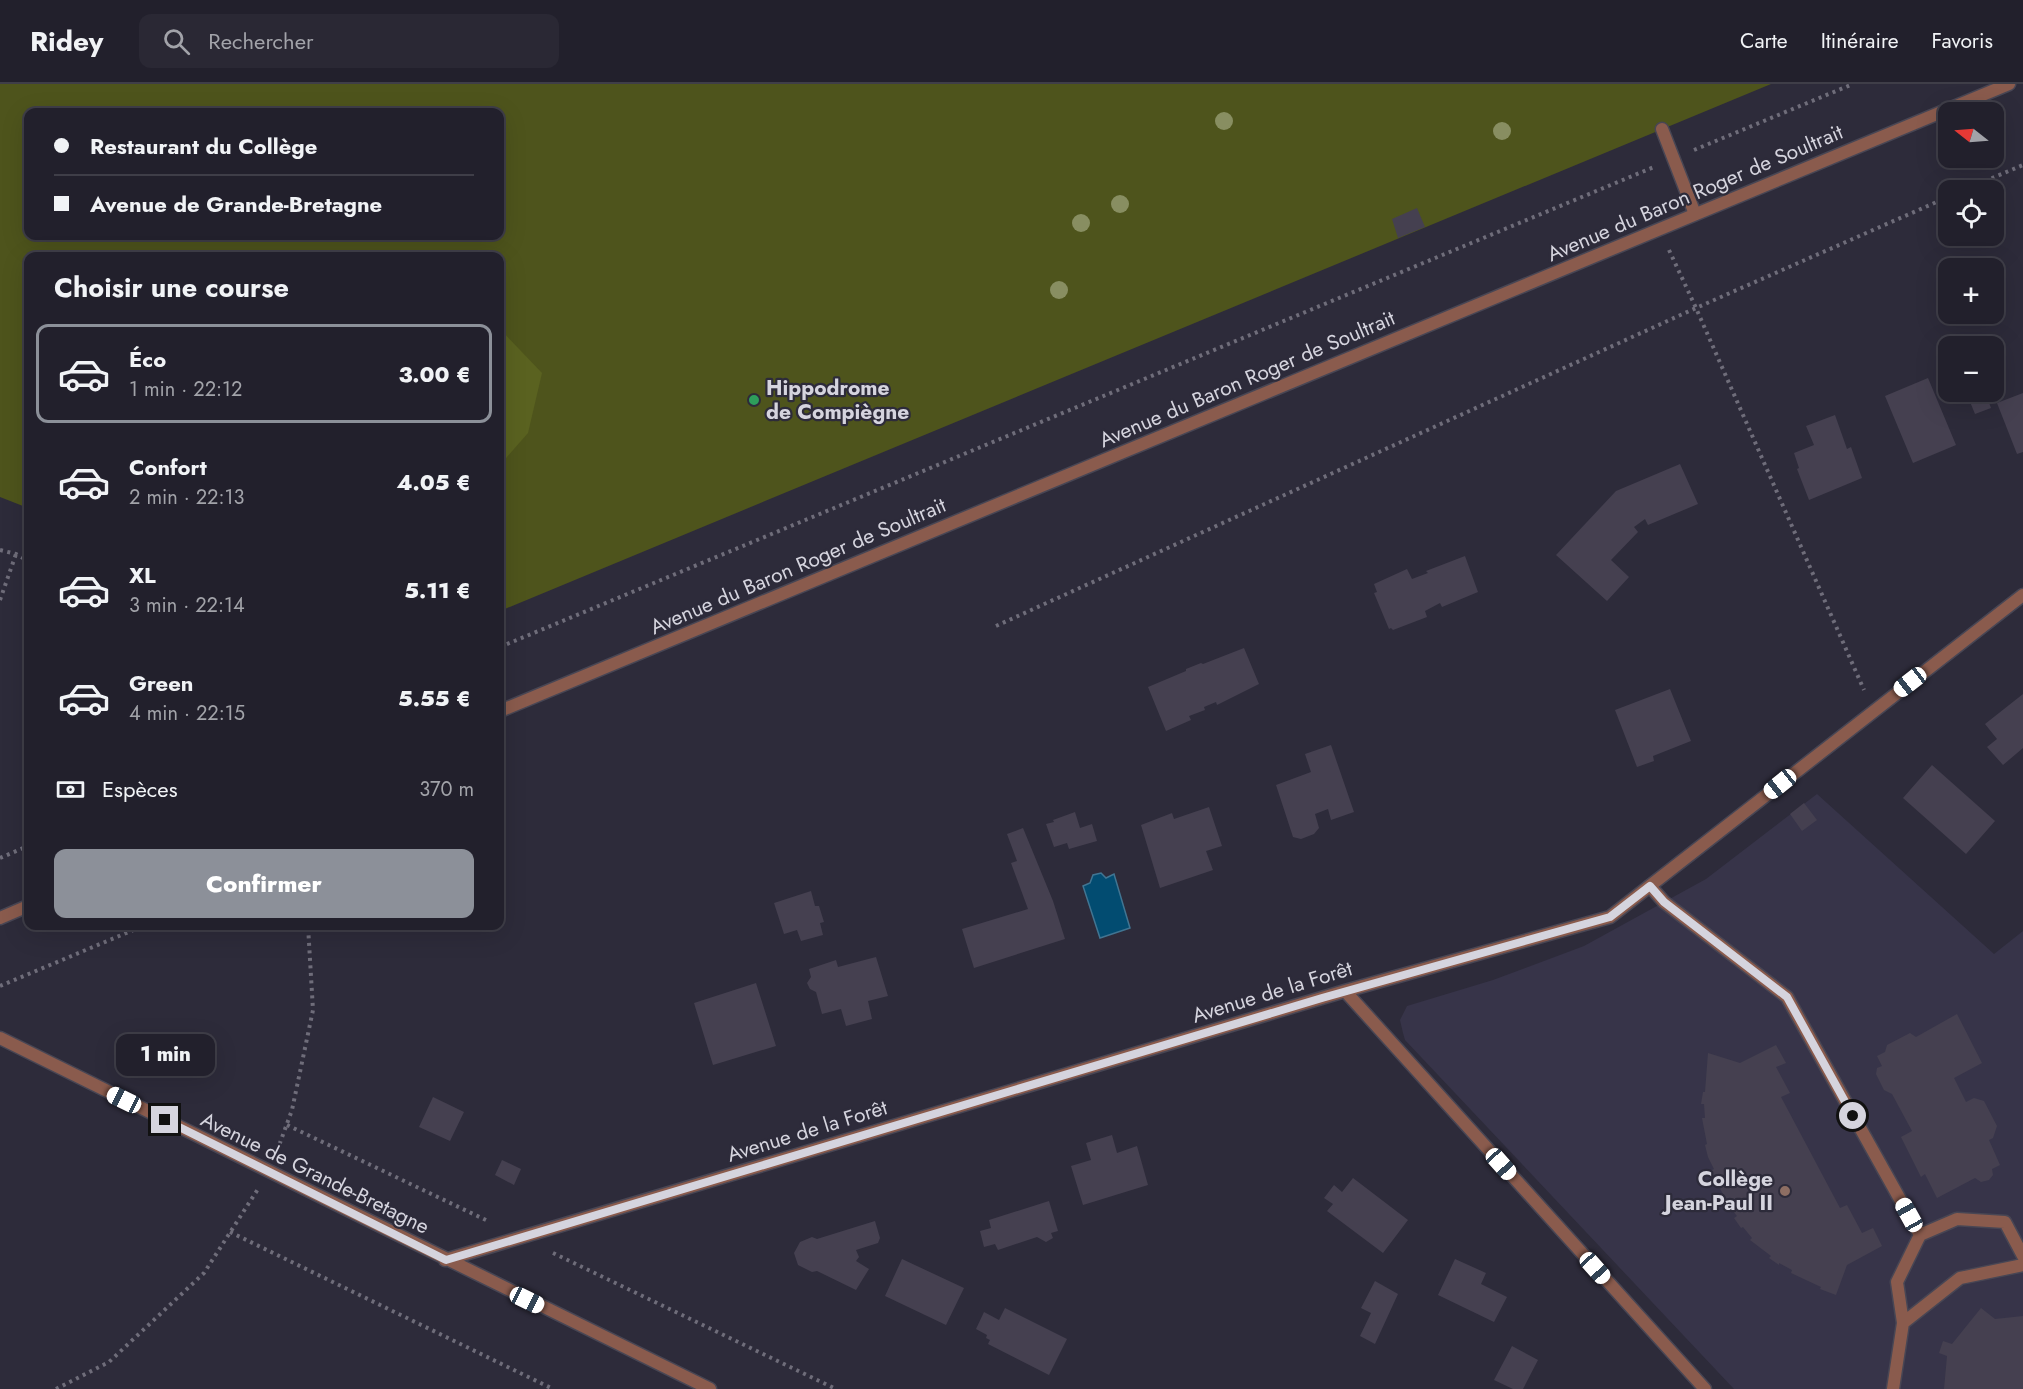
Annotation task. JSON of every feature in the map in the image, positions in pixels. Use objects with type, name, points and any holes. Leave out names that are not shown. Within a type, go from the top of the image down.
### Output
[{"type":"street","name":"Avenue du Baron Roger de Soultrait","points":[[504,709],[2009,84]]},
{"type":"street","points":[[1662,129],[1695,214]]},
{"type":"street","name":"Avenue de la Forêt","points":[[446,1260],[1345,991],[1610,917],[2023,595]]},
{"type":"street","points":[[1650,886],[1664,902],[1787,997],[1920,1235]]},
{"type":"street","points":[[0,918],[24,908]]},
{"type":"street","points":[[1345,991],[1705,1389]]},
{"type":"street","name":"Avenue de Grande-Bretagne","points":[[0,1038],[710,1389]]},
{"type":"street","points":[[1893,1389],[1903,1323],[1898,1282],[1920,1235],[1957,1219],[2005,1222],[2023,1256]]},
{"type":"street","points":[[1903,1323],[1960,1278],[2023,1265]]},
{"type":"path","points":[[504,645],[1853,84]]},
{"type":"path","points":[[1988,180],[2023,165]]},
{"type":"path","points":[[996,626],[1696,308],[1938,201]]},
{"type":"path","points":[[1659,229],[1873,710]]},
{"type":"path","points":[[0,550],[24,559]]},
{"type":"path","points":[[0,600],[16,554]]},
{"type":"path","points":[[0,858],[24,848]]},
{"type":"path","points":[[0,986],[133,930]]},
{"type":"path","points":[[56,1389],[109,1362],[204,1273],[269,1172],[292,1110],[313,1010],[308,930]]},
{"type":"path","points":[[286,1125],[836,1389]]},
{"type":"path","points":[[230,1232],[553,1389]]},
{"type":"shaded area","name":"Collège Jean-Paul II","points":[[1817,794],[1994,954],[2023,931],[2023,1389],[1734,1389],[1405,1040],[1400,1020],[1407,1006],[1493,980],[1584,946],[1706,879]]},
{"type":"green space","name":"Hippodrome de Compiègne","points":[[0,84],[1771,84],[504,609],[504,252],[24,252],[24,506],[0,497]]},
{"type":"green space","points":[[504,333],[542,373],[528,433],[504,460]]},
{"type":"water","points":[[1101,873],[1106,878],[1114,874],[1130,928],[1100,938],[1083,886],[1090,883],[1093,875]]},
{"type":"building","points":[[1417,208],[1425,227],[1398,238],[1392,219]]},
{"type":"building","points":[[1928,378],[1956,445],[1913,463],[1885,396]]},
{"type":"building","points":[[2023,393],[2023,452],[2017,454],[1997,403]]},
{"type":"building","points":[[1970,402],[1989,402],[1991,408],[1975,414]]},
{"type":"building","points":[[1835,415],[1847,449],[1851,447],[1862,478],[1809,500],[1797,469],[1799,468],[1794,453],[1814,445],[1806,426]]},
{"type":"building","points":[[1680,464],[1698,504],[1648,525],[1645,519],[1634,527],[1638,532],[1611,560],[1629,577],[1607,601],[1556,555],[1616,491]]},
{"type":"building","points":[[1465,556],[1478,592],[1442,607],[1440,603],[1425,611],[1427,617],[1393,630],[1389,629],[1374,593],[1377,592],[1374,584],[1407,569],[1412,579]]},
{"type":"building","points":[[1244,648],[1259,684],[1217,705],[1216,702],[1204,707],[1205,710],[1189,716],[1191,720],[1166,731],[1148,687],[1186,671],[1186,669]]},
{"type":"building","points":[[1670,689],[1691,741],[1653,756],[1654,761],[1637,767],[1615,710]]},
{"type":"building","points":[[2023,694],[2023,748],[2003,765],[1987,747],[1997,739],[1985,724]]},
{"type":"building","points":[[1331,745],[1354,812],[1331,820],[1328,809],[1315,814],[1319,828],[1314,834],[1301,839],[1293,837],[1276,785],[1311,772],[1305,754]]},
{"type":"building","points":[[1932,765],[1995,821],[1966,854],[1903,798]]},
{"type":"building","points":[[1804,803],[1817,820],[1802,831],[1790,814]]},
{"type":"building","points":[[1209,807],[1222,846],[1206,851],[1213,870],[1160,888],[1141,825],[1172,813],[1174,819]]},
{"type":"building","points":[[1075,812],[1080,828],[1092,824],[1097,841],[1069,849],[1067,843],[1054,847],[1046,824]]},
{"type":"building","points":[[1023,828],[1053,901],[1065,939],[974,968],[962,929],[1028,909],[1011,863],[1017,861],[1007,834]]},
{"type":"building","points":[[811,891],[815,906],[819,906],[824,922],[820,923],[823,935],[801,941],[797,930],[784,934],[774,903]]},
{"type":"building","points":[[876,957],[888,996],[868,1001],[872,1019],[846,1026],[841,1009],[822,1014],[816,992],[810,989],[807,983],[811,977],[809,969],[836,960],[838,967]]},
{"type":"building","points":[[756,983],[776,1046],[713,1065],[694,1003]]},
{"type":"building","points":[[1957,1014],[1982,1063],[1954,1078],[1966,1102],[1974,1098],[1984,1101],[1997,1126],[1993,1138],[1989,1140],[2000,1165],[1992,1169],[1993,1175],[1989,1180],[1981,1182],[1975,1178],[1937,1198],[1925,1174],[1921,1177],[1901,1137],[1912,1131],[1892,1094],[1884,1090],[1876,1074],[1877,1068],[1882,1066],[1877,1056],[1885,1052],[1887,1045],[1910,1033],[1916,1037]]},
{"type":"building","points":[[1776,1045],[1786,1063],[1776,1067],[1790,1093],[1781,1097],[1840,1208],[1847,1205],[1862,1233],[1873,1228],[1882,1246],[1847,1265],[1836,1295],[1791,1273],[1792,1270],[1769,1258],[1771,1256],[1750,1240],[1752,1238],[1734,1218],[1737,1216],[1728,1205],[1726,1206],[1721,1195],[1723,1194],[1710,1171],[1714,1169],[1705,1145],[1707,1144],[1702,1118],[1705,1118],[1704,1104],[1701,1104],[1703,1092],[1705,1092],[1708,1053],[1740,1063]]},
{"type":"building","points":[[433,1097],[464,1112],[450,1141],[419,1127]]},
{"type":"building","points":[[1112,1135],[1117,1153],[1137,1146],[1148,1185],[1083,1205],[1071,1166],[1091,1160],[1086,1143]]},
{"type":"building","points":[[502,1160],[521,1169],[514,1185],[495,1175]]},
{"type":"building","points":[[1353,1178],[1408,1220],[1383,1253],[1327,1211],[1333,1204],[1324,1198],[1334,1185],[1342,1192]]},
{"type":"building","points":[[1049,1201],[1058,1231],[1051,1233],[1053,1238],[1046,1242],[1037,1237],[998,1250],[995,1244],[984,1247],[980,1231],[991,1228],[989,1220]]},
{"type":"building","points":[[875,1221],[880,1238],[878,1243],[856,1250],[859,1257],[856,1261],[869,1269],[856,1290],[817,1271],[812,1272],[798,1265],[794,1253],[800,1242]]},
{"type":"building","points":[[902,1259],[964,1288],[946,1325],[885,1296]]},
{"type":"building","points":[[1455,1259],[1486,1273],[1481,1284],[1507,1297],[1494,1322],[1438,1295]]},
{"type":"building","points":[[1375,1281],[1398,1294],[1375,1344],[1360,1336],[1371,1313],[1361,1308]]},
{"type":"building","points":[[1005,1308],[1067,1339],[1049,1375],[988,1344],[990,1340],[986,1338],[987,1335],[976,1329],[984,1312],[999,1320]]},
{"type":"building","points":[[1981,1308],[1995,1319],[2023,1316],[2023,1389],[1944,1389],[1947,1356],[1939,1353],[1943,1341],[1952,1344]]},
{"type":"building","points":[[1512,1346],[1538,1360],[1523,1389],[1513,1389],[1494,1380]]},
{"type":"place","name":"Hippodrome de Compiègne","points":[[754,400]]},
{"type":"place","name":"Collège Jean-Paul II","points":[[1785,1191]]},
{"type":"route","points":[[165,1120],[446,1260],[1322,998],[1610,917],[1650,886],[1664,902],[1787,997],[1853,1116]]}]
